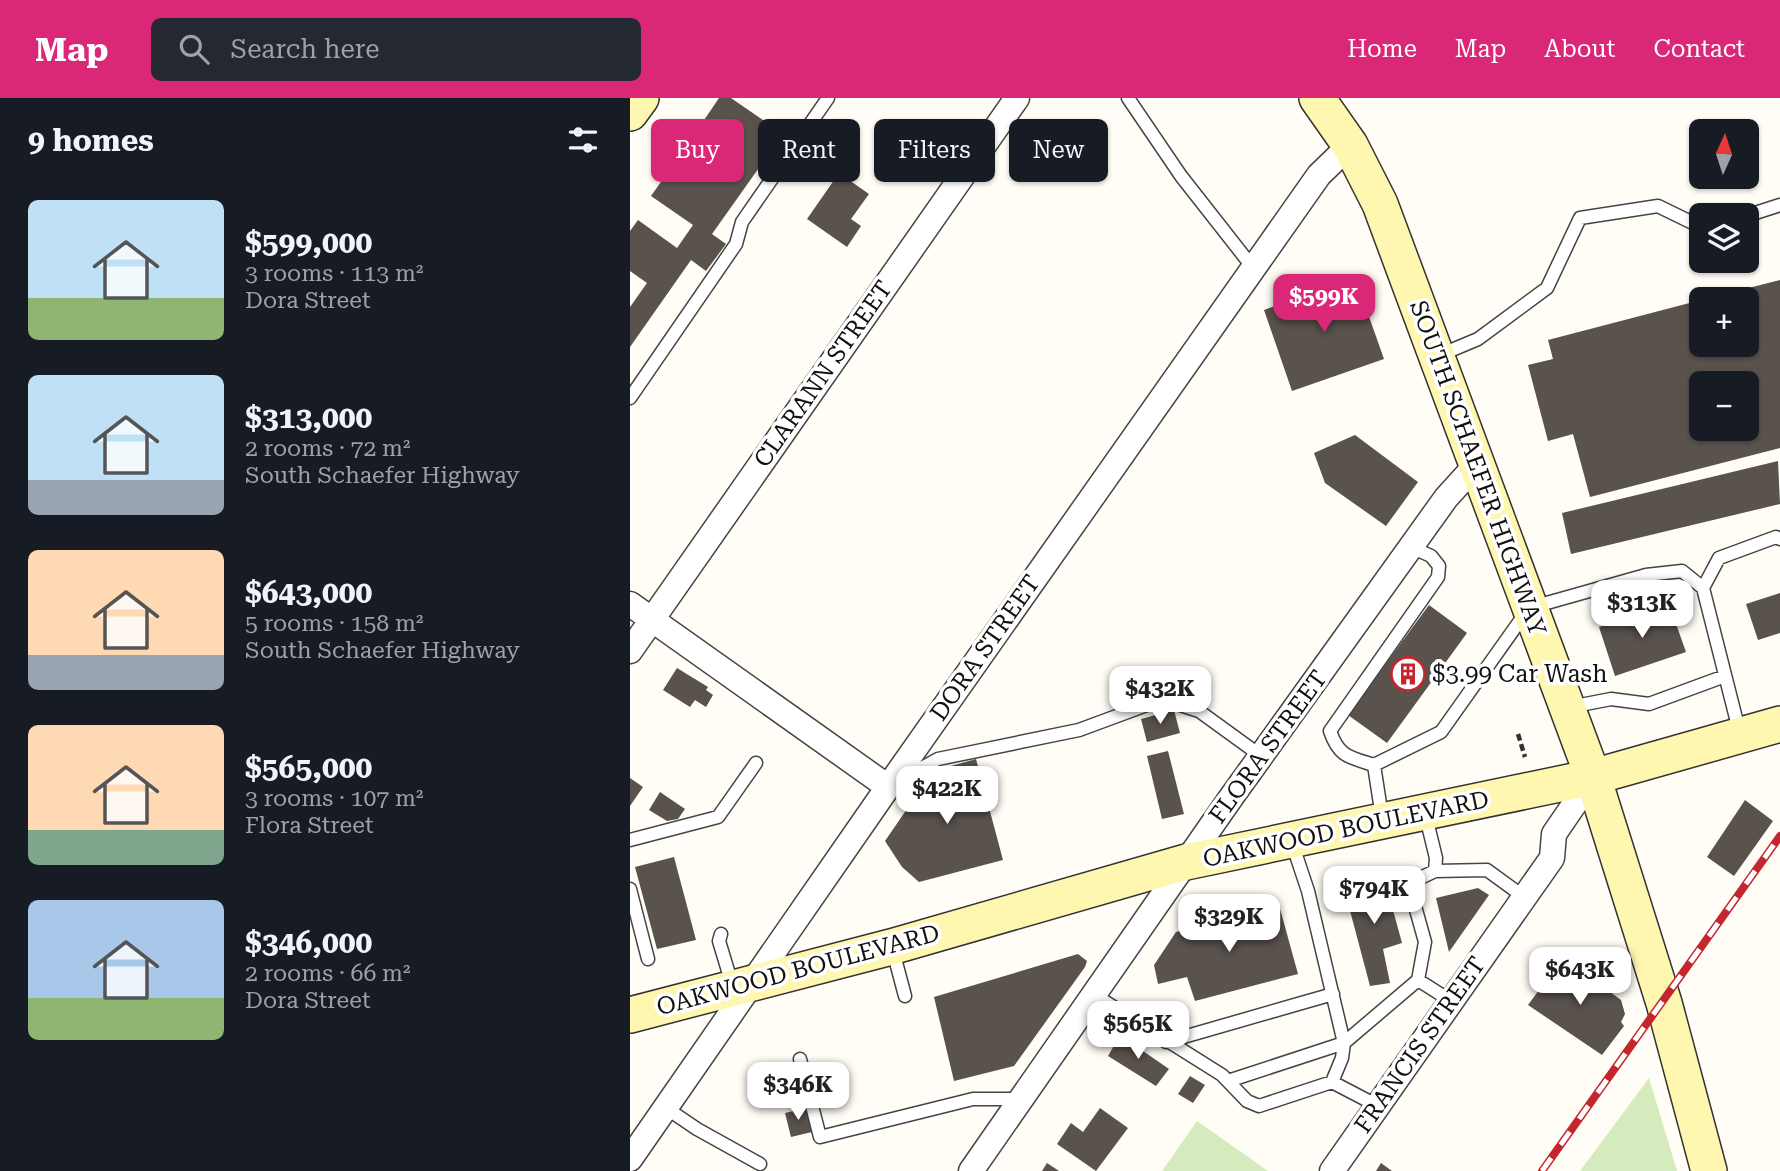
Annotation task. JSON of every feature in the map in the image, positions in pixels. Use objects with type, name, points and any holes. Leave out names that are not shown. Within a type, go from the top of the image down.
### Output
[{"type":"main road","points":[[630,113],[641,98]]},
{"type":"main road","name":"SOUTH SCHAEFER HIGHWAY","points":[[1317,98],[1350,145],[1380,204],[1475,466],[1593,777],[1664,1003],[1709,1171]]},
{"type":"main road","name":"OAKWOOD BOULEVARD","points":[[630,1015],[891,947],[1185,862],[1593,777],[1780,724]]},
{"type":"street","name":"CLARANN STREET","points":[[630,651],[1017,98]]},
{"type":"street","name":"DORA STREET","points":[[630,1159],[666,1108],[744,985],[888,786],[1319,175],[1350,145]]},
{"type":"street","name":"FLORA STREET","points":[[971,1171],[1185,862],[1446,498],[1475,466]]},
{"type":"street","points":[[630,604],[888,786]]},
{"type":"street","name":"FRANCIS STREET","points":[[1332,1171],[1552,858],[1555,834],[1593,777]]},
{"type":"lane","points":[[630,398],[736,244],[741,222],[828,98]]},
{"type":"lane","points":[[1128,98],[1181,176],[1254,269]]},
{"type":"lane","points":[[1759,212],[1780,205]]},
{"type":"lane","points":[[1436,357],[1479,339],[1547,288],[1580,218],[1658,206],[1689,221]]},
{"type":"lane","points":[[1703,587],[1718,558],[1776,537],[1780,539]]},
{"type":"lane","points":[[1411,547],[1430,555],[1439,566],[1438,577],[1330,731],[1336,747],[1345,755],[1374,765],[1441,732],[1529,608],[1646,575],[1682,571],[1703,587],[1740,734]]},
{"type":"lane","points":[[1567,707],[1611,699],[1648,704],[1725,676]]},
{"type":"lane","points":[[888,786],[938,759],[1079,730],[1152,703],[1171,702],[1199,711],[1261,756]]},
{"type":"lane","points":[[630,840],[718,817],[756,763]]},
{"type":"lane","points":[[1374,765],[1383,821]]},
{"type":"lane","points":[[1425,813],[1436,858],[1435,871]]},
{"type":"lane","points":[[1292,840],[1308,891],[1344,1044],[1342,1058],[1332,1082]]},
{"type":"lane","points":[[1228,1081],[1344,1044],[1418,980],[1425,942],[1413,899],[1416,880],[1435,871],[1487,870],[1524,897]]},
{"type":"lane","points":[[630,889],[648,959]]},
{"type":"lane","points":[[721,934],[719,941],[744,985]]},
{"type":"lane","points":[[891,947],[905,996]]},
{"type":"lane","points":[[1418,980],[1451,1001]]},
{"type":"lane","points":[[1166,1042],[1333,994]]},
{"type":"lane","points":[[1093,995],[1118,1007],[1166,1042],[1228,1081],[1247,1101],[1259,1106],[1332,1082],[1378,1106]]},
{"type":"lane","points":[[800,1059],[820,1137],[973,1099],[1021,1099]]},
{"type":"lane","points":[[666,1108],[697,1129],[760,1164]]},
{"type":"path","points":[[1518,734],[1525,757]]},
{"type":"green space","points":[[1649,1078],[1677,1171],[1580,1171]]},
{"type":"green space","points":[[1197,1121],[1268,1171],[1162,1171]]},
{"type":"building","points":[[719,98],[731,98],[761,119],[758,119],[758,169],[712,234],[726,244],[706,271],[691,260],[630,347],[630,307],[647,283],[630,271],[630,231],[638,220],[677,248],[693,225],[651,196],[661,182],[744,182],[744,119],[705,119]]},
{"type":"building","points":[[833,182],[852,182],[869,194],[851,219],[861,226],[847,247],[807,219]]},
{"type":"building","points":[[1355,277],[1384,359],[1292,391],[1264,310]]},
{"type":"building","points":[[1780,280],[1780,448],[1590,497],[1573,434],[1548,441],[1528,365],[1553,359],[1548,340],[1689,303],[1689,357],[1759,357],[1759,287],[1752,287]]},
{"type":"building","points":[[1355,435],[1418,482],[1386,526],[1325,483],[1314,453]]},
{"type":"building","points":[[1778,461],[1780,504],[1571,554],[1562,513]]},
{"type":"building","points":[[1780,593],[1780,633],[1758,640],[1746,604]]},
{"type":"building","points":[[1669,604],[1686,652],[1615,676],[1599,627]]},
{"type":"building","name":"$3.99 Car Wash","points":[[1429,605],[1467,633],[1387,743],[1348,715]]},
{"type":"building","points":[[677,668],[708,687],[706,690],[713,695],[706,707],[695,700],[690,707],[663,690]]},
{"type":"building","points":[[1174,710],[1180,733],[1147,742],[1141,719]]},
{"type":"building","points":[[1168,751],[1184,814],[1162,819],[1147,756]]},
{"type":"building","points":[[976,759],[1003,860],[919,882],[902,867],[885,841],[933,771]]},
{"type":"building","points":[[630,778],[643,787],[630,806]]},
{"type":"building","points":[[660,792],[685,809],[678,819],[667,821],[649,810]]},
{"type":"building","points":[[1745,800],[1773,821],[1734,876],[1707,857]]},
{"type":"building","points":[[674,857],[696,940],[657,949],[635,867]]},
{"type":"building","points":[[1384,877],[1402,943],[1383,949],[1390,983],[1370,986],[1344,888]]},
{"type":"building","points":[[1478,888],[1489,895],[1449,952],[1436,898]]},
{"type":"building","points":[[1279,905],[1298,974],[1195,1001],[1187,977],[1158,984],[1154,965],[1176,932]]},
{"type":"building","points":[[1078,954],[1087,961],[1085,967],[1014,1066],[954,1081],[934,997]]},
{"type":"building","points":[[1567,960],[1621,1000],[1625,1014],[1621,1022],[1624,1026],[1602,1055],[1528,1005],[1559,963]]},
{"type":"building","points":[[1120,1035],[1169,1069],[1156,1086],[1108,1056]]},
{"type":"building","points":[[1190,1076],[1205,1085],[1193,1103],[1178,1094]]},
{"type":"building","points":[[806,1108],[812,1132],[791,1137],[785,1113]]},
{"type":"building","points":[[1100,1108],[1128,1128],[1096,1171],[1057,1144],[1071,1123],[1083,1132]]},
{"type":"building","points":[[1047,1163],[1059,1171],[1042,1171]]},
{"type":"building","points":[[1381,1163],[1392,1171],[1376,1171]]},
{"type":"railway","points":[[1542,1171],[1780,836]]},
{"type":"place","name":"$3.99 Car Wash","points":[[1408,674]]}]
